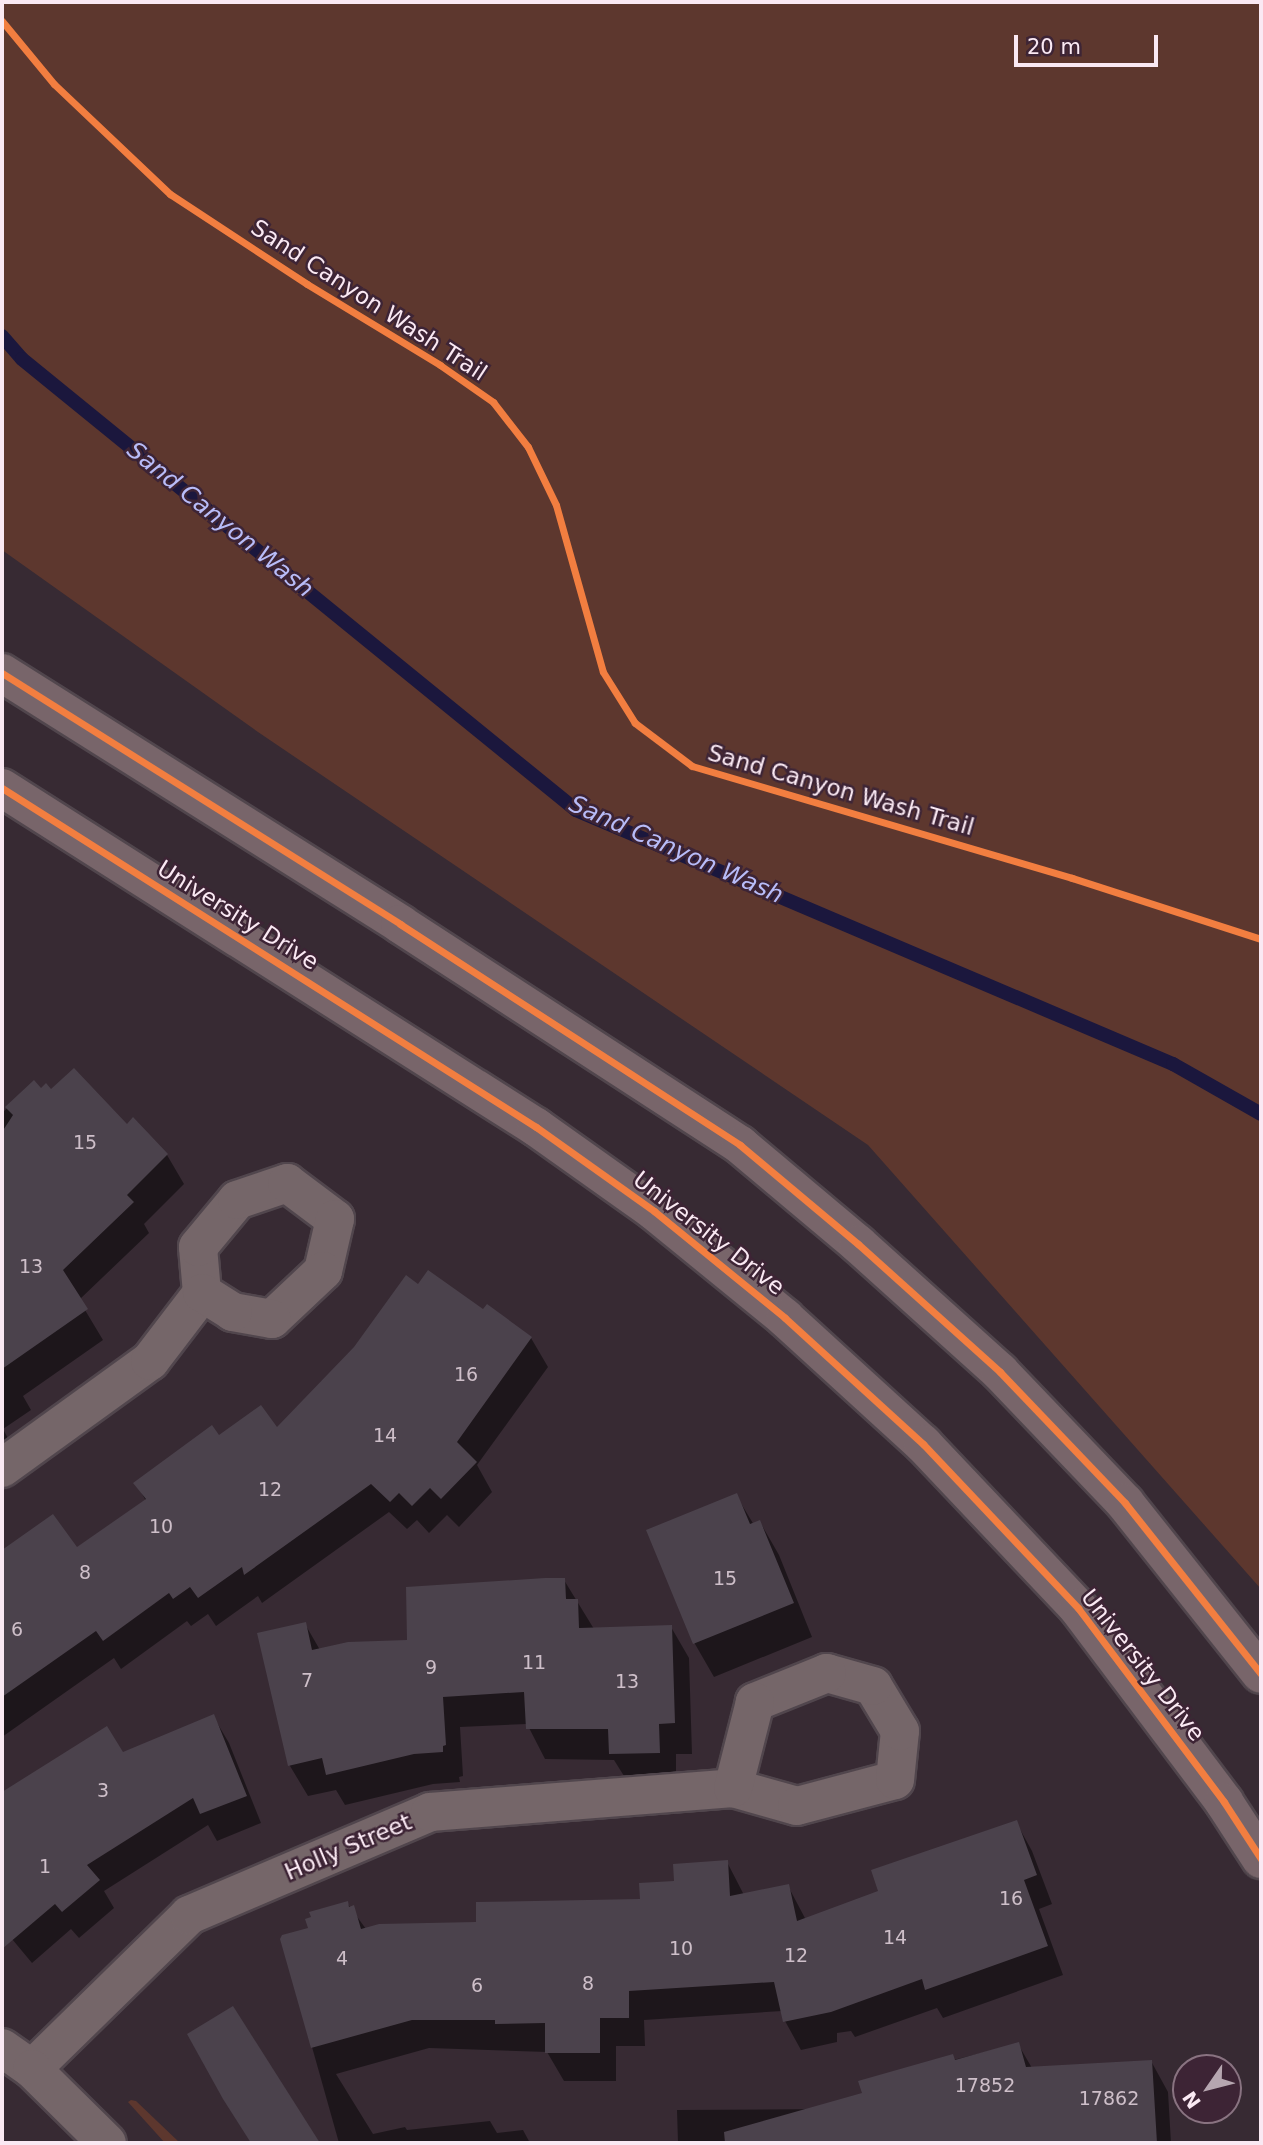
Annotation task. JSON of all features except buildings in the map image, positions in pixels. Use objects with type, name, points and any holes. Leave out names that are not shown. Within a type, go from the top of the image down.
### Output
[{"type":"main road","points":[[2,673],[400,924],[740,1145],[858,1244],[1000,1372],[1125,1503],[1261,1674]]},
{"type":"main road","name":"University Drive","points":[[2,788],[536,1128],[654,1211],[785,1318],[923,1444],[1078,1608],[1224,1802],[1261,1859]]},
{"type":"street","points":[[2,1468],[150,1361],[202,1293]]},
{"type":"street","name":"Holly Street","points":[[17,2059],[189,1915],[430,1812],[733,1788],[797,1806],[895,1780],[900,1731],[873,1686],[827,1673],[755,1702],[733,1788]]},
{"type":"street","points":[[17,2059],[107,2143]]},
{"type":"shaded area","points":[[2,2],[1261,2],[1261,1589],[868,1145],[258,732],[2,550]]},
{"type":"shaded area","points":[[136,2101],[180,2143],[165,2143],[128,2102]]},
{"type":"waterway","name":"Sand Canyon Wash","points":[[2,336],[22,359],[576,810],[1173,1064],[1261,1114]]},
{"type":"cycle path","name":"Sand Canyon Wash Trail","points":[[2,21],[54,84],[170,194],[307,284],[440,365],[493,402],[528,447],[556,505],[603,672],[635,723],[692,766],[1072,878],[1261,939]]},
{"type":"cycle path","points":[[2,673],[400,924],[740,1145],[858,1244],[1000,1372],[1125,1503],[1261,1674]]},
{"type":"cycle path","points":[[2,788],[536,1127],[654,1211],[785,1318],[923,1444],[1078,1608],[1224,1802],[1261,1859]]}]
